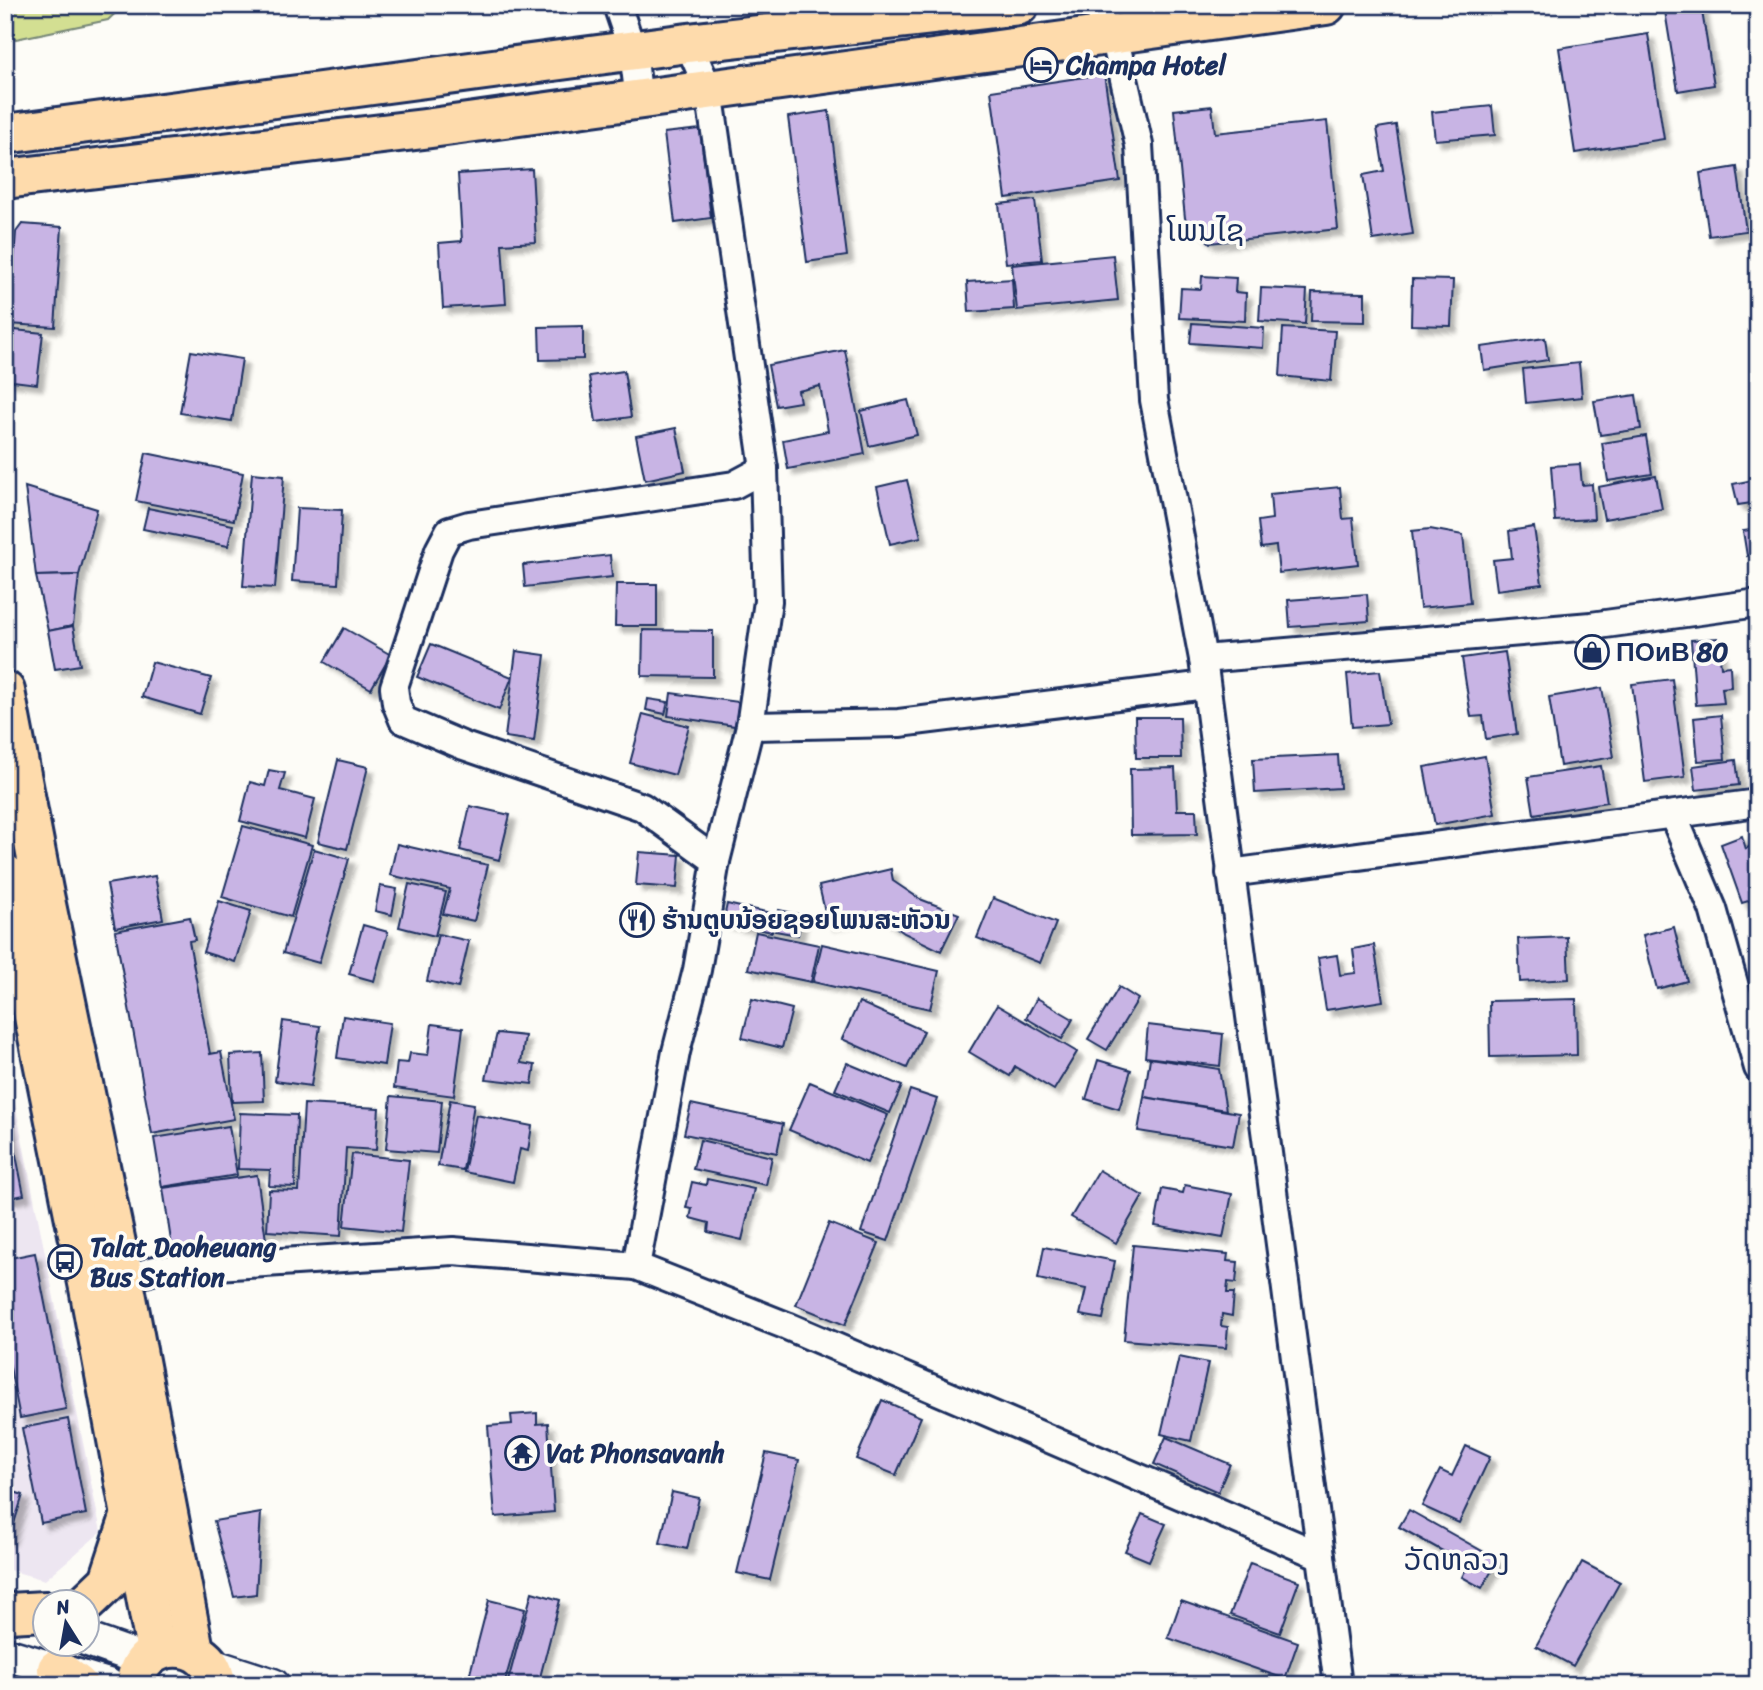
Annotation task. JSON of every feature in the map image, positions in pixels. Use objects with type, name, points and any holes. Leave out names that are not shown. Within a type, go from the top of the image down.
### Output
[{"type":"main road","points":[[5,134],[688,43],[1020,5]]},
{"type":"main road","points":[[5,205],[18,178],[424,129],[709,90],[1105,20],[1326,5]]},
{"type":"main road","points":[[5,691],[9,732],[107,1285],[146,1665],[175,1646],[207,1667]]},
{"type":"main road","points":[[5,874],[107,1285],[207,1667]]},
{"type":"main road","points":[[102,1588],[109,1581],[131,1514]]},
{"type":"main road","points":[[7,1613],[32,1612]]},
{"type":"street","points":[[617,5],[633,52],[639,100]]},
{"type":"street","points":[[1105,20],[1139,145],[1154,400],[1203,659],[1338,1685]]},
{"type":"street","points":[[636,1266],[676,1052],[697,970],[716,861],[750,726],[768,601],[764,470],[709,90],[688,43]]},
{"type":"street","points":[[716,861],[642,807],[464,746],[404,720],[396,703],[394,687],[439,550],[449,531],[469,525],[734,485],[764,470]]},
{"type":"street","points":[[1203,659],[1591,626],[1758,603]]},
{"type":"street","points":[[750,726],[899,723],[1206,685]]},
{"type":"street","points":[[1230,873],[1758,803]]},
{"type":"street","points":[[1673,815],[1713,909],[1758,1068]]},
{"type":"street","points":[[107,1285],[155,1270],[453,1251],[636,1266],[787,1326],[1321,1556]]},
{"type":"street","points":[[7,1613],[32,1621]]},
{"type":"street","points":[[102,1646],[146,1665]]},
{"type":"street","points":[[5,1654],[68,1677],[108,1685]]},
{"type":"street","points":[[207,1667],[273,1685]]},
{"type":"shaded area","points":[[5,1054],[101,1532],[45,1580],[5,1569]]},
{"type":"green space","points":[[5,5],[124,5],[108,20],[6,41]]},
{"type":"building","points":[[766,5],[800,5],[801,8],[767,13]]},
{"type":"building","points":[[1664,5],[1701,5],[1714,85],[1678,91]]},
{"type":"building","points":[[1648,34],[1664,139],[1575,153],[1559,48]]},
{"type":"building","points":[[1104,74],[1120,181],[1006,198],[991,91]]},
{"type":"building","points":[[1212,106],[1215,133],[1327,121],[1338,229],[1210,243],[1185,218],[1174,110]]},
{"type":"building","points":[[1492,106],[1495,135],[1435,140],[1432,112]]},
{"type":"building","points":[[829,111],[847,256],[807,262],[788,117]]},
{"type":"building","points":[[1396,125],[1413,234],[1373,240],[1363,175],[1384,171],[1377,128]]},
{"type":"building","points":[[700,129],[711,218],[675,223],[664,133]]},
{"type":"building","points":[[1737,167],[1746,231],[1709,236],[1700,173]]},
{"type":"building","points":[[532,169],[536,242],[502,244],[506,304],[443,308],[439,243],[462,241],[458,174]]},
{"type":"building","points":[[1035,200],[1042,260],[1006,263],[999,204]]},
{"type":"building","points":[[22,224],[62,227],[55,327],[9,324],[16,232]]},
{"type":"building","points":[[1113,255],[1118,300],[1017,310],[1012,265]]},
{"type":"building","points":[[1202,276],[1236,278],[1235,292],[1246,293],[1245,321],[1179,318],[1181,288],[1201,289]]},
{"type":"building","points":[[1012,279],[1014,309],[969,312],[967,282]]},
{"type":"building","points":[[1412,279],[1453,280],[1451,326],[1411,325]]},
{"type":"building","points":[[1261,288],[1307,290],[1305,324],[1259,321]]},
{"type":"building","points":[[1312,292],[1365,293],[1365,322],[1311,321]]},
{"type":"building","points":[[1192,323],[1264,328],[1263,348],[1190,343]]},
{"type":"building","points":[[583,326],[583,359],[540,360],[539,327]]},
{"type":"building","points":[[1283,328],[1335,331],[1331,381],[1280,376]]},
{"type":"building","points":[[5,329],[43,333],[37,384],[5,380]]},
{"type":"building","points":[[1545,338],[1548,360],[1484,370],[1481,347]]},
{"type":"building","points":[[845,350],[865,454],[788,469],[783,440],[828,431],[820,386],[798,391],[800,402],[776,406],[768,365]]},
{"type":"building","points":[[191,351],[242,359],[232,421],[180,413]]},
{"type":"building","points":[[1579,363],[1582,397],[1526,403],[1523,369]]},
{"type":"building","points":[[624,371],[631,417],[596,422],[589,376]]},
{"type":"building","points":[[1636,395],[1641,429],[1600,435],[1594,401]]},
{"type":"building","points":[[908,400],[917,435],[869,446],[861,411]]},
{"type":"building","points":[[676,428],[685,471],[645,480],[636,436]]},
{"type":"building","points":[[1646,436],[1652,474],[1608,481],[1602,443]]},
{"type":"building","points":[[146,453],[243,473],[234,520],[136,501]]},
{"type":"building","points":[[1580,464],[1582,485],[1592,484],[1594,519],[1555,521],[1551,466]]},
{"type":"building","points":[[252,473],[284,476],[275,588],[243,586]]},
{"type":"building","points":[[1656,476],[1662,509],[1604,519],[1598,487]]},
{"type":"building","points":[[1758,479],[1758,502],[1738,505],[1733,484]]},
{"type":"building","points":[[907,480],[921,537],[890,544],[877,487]]},
{"type":"building","points":[[25,487],[97,509],[79,575],[36,576]]},
{"type":"building","points":[[1340,487],[1343,519],[1353,518],[1358,564],[1279,573],[1276,546],[1261,548],[1258,521],[1272,519],[1270,494]]},
{"type":"building","points":[[148,508],[233,525],[228,546],[143,529]]},
{"type":"building","points":[[297,508],[342,510],[338,584],[292,581]]},
{"type":"building","points":[[1534,527],[1542,584],[1497,590],[1493,560],[1512,558],[1509,531]]},
{"type":"building","points":[[1430,529],[1463,535],[1470,603],[1420,608],[1412,531]]},
{"type":"building","points":[[1758,529],[1758,554],[1747,556],[1743,531]]},
{"type":"building","points":[[610,555],[612,577],[525,587],[523,565]]},
{"type":"building","points":[[79,575],[73,626],[48,631],[36,576]]},
{"type":"building","points":[[616,584],[657,584],[657,626],[615,626]]},
{"type":"building","points":[[1367,594],[1369,621],[1290,627],[1288,600]]},
{"type":"building","points":[[73,626],[80,665],[55,669],[48,631]]},
{"type":"building","points":[[344,628],[391,655],[371,689],[324,662]]},
{"type":"building","points":[[643,630],[713,631],[713,677],[642,676]]},
{"type":"building","points":[[1718,638],[1721,667],[1730,666],[1731,687],[1722,688],[1724,703],[1696,705],[1691,640]]},
{"type":"building","points":[[431,644],[512,677],[499,710],[417,677]]},
{"type":"building","points":[[516,651],[545,655],[534,741],[505,737]]},
{"type":"building","points":[[1505,652],[1517,734],[1486,739],[1483,716],[1471,717],[1462,658]]},
{"type":"building","points":[[152,662],[211,678],[200,714],[142,697]]},
{"type":"building","points":[[1380,671],[1388,724],[1352,727],[1347,674]]},
{"type":"building","points":[[1672,679],[1685,777],[1645,782],[1632,684]]},
{"type":"building","points":[[1602,688],[1614,757],[1560,766],[1549,697]]},
{"type":"building","points":[[671,693],[739,702],[735,726],[668,716]]},
{"type":"building","points":[[648,699],[668,702],[665,714],[646,710]]},
{"type":"building","points":[[643,714],[689,726],[675,775],[630,763]]},
{"type":"building","points":[[1721,715],[1725,759],[1698,761],[1694,718]]},
{"type":"building","points":[[1135,717],[1180,717],[1181,758],[1136,758]]},
{"type":"building","points":[[1338,755],[1340,788],[1255,793],[1253,759]]},
{"type":"building","points":[[1485,756],[1495,814],[1435,825],[1424,767]]},
{"type":"building","points":[[338,760],[368,767],[347,849],[318,842]]},
{"type":"building","points":[[1736,760],[1739,785],[1696,790],[1693,766]]},
{"type":"building","points":[[1601,766],[1607,802],[1534,814],[1528,777]]},
{"type":"building","points":[[1175,768],[1177,810],[1196,810],[1197,834],[1131,835],[1130,769]]},
{"type":"building","points":[[269,770],[285,773],[280,790],[315,799],[305,838],[240,821],[250,782],[265,786]]},
{"type":"building","points":[[470,806],[510,815],[499,860],[460,850]]},
{"type":"building","points":[[243,826],[312,845],[291,917],[222,897]]},
{"type":"building","points":[[1742,836],[1746,849],[1758,840],[1758,898],[1742,903],[1721,844]]},
{"type":"building","points":[[397,844],[488,865],[474,921],[443,914],[450,889],[390,875]]},
{"type":"building","points":[[314,849],[349,859],[319,963],[283,953]]},
{"type":"building","points":[[639,852],[680,855],[677,888],[636,885]]},
{"type":"building","points":[[891,869],[893,881],[920,899],[959,914],[941,951],[904,933],[876,913],[828,924],[819,886]]},
{"type":"building","points":[[155,876],[163,919],[115,928],[107,884]]},
{"type":"building","points":[[409,884],[446,892],[435,936],[399,927]]},
{"type":"building","points":[[380,886],[397,889],[392,915],[375,911]]},
{"type":"building","points":[[993,898],[1056,923],[1040,963],[977,938]]},
{"type":"building","points":[[219,901],[251,911],[235,962],[203,952]]},
{"type":"building","points":[[727,904],[745,908],[741,926],[723,922]]},
{"type":"building","points":[[747,908],[776,914],[772,932],[743,926]]},
{"type":"building","points":[[779,910],[802,915],[798,935],[775,931]]},
{"type":"building","points":[[190,917],[195,940],[189,941],[210,1054],[221,1052],[234,1119],[152,1134],[115,931]]},
{"type":"building","points":[[363,925],[388,932],[374,981],[349,974]]},
{"type":"building","points":[[1674,927],[1687,981],[1657,989],[1643,935]]},
{"type":"building","points":[[756,932],[819,945],[811,982],[748,969]]},
{"type":"building","points":[[438,934],[469,941],[458,988],[427,981]]},
{"type":"building","points":[[1567,937],[1569,979],[1520,982],[1518,939]]},
{"type":"building","points":[[822,944],[939,971],[930,1009],[813,982]]},
{"type":"building","points":[[1374,945],[1383,1001],[1326,1010],[1318,958],[1337,955],[1340,975],[1356,973],[1353,949]]},
{"type":"building","points":[[1119,987],[1138,999],[1107,1050],[1088,1039]]},
{"type":"building","points":[[1037,998],[1073,1019],[1062,1039],[1026,1018]]},
{"type":"building","points":[[752,999],[792,1009],[782,1048],[742,1038]]},
{"type":"building","points":[[1576,999],[1577,1055],[1490,1057],[1489,1001]]},
{"type":"building","points":[[859,1002],[924,1031],[907,1068],[842,1039]]},
{"type":"building","points":[[997,1005],[1077,1052],[1054,1090],[1015,1067],[1010,1076],[969,1052]]},
{"type":"building","points":[[343,1016],[390,1023],[384,1065],[337,1058]]},
{"type":"building","points":[[283,1021],[320,1026],[311,1086],[275,1081]]},
{"type":"building","points":[[432,1024],[463,1028],[454,1096],[394,1088],[397,1062],[408,1063],[410,1053],[428,1055]]},
{"type":"building","points":[[1148,1025],[1223,1034],[1220,1066],[1145,1057]]},
{"type":"building","points":[[497,1033],[525,1036],[521,1063],[535,1065],[532,1084],[486,1079]]},
{"type":"building","points":[[262,1053],[264,1101],[232,1102],[230,1055]]},
{"type":"building","points":[[1150,1058],[1219,1069],[1226,1110],[1144,1097]]},
{"type":"building","points":[[1098,1060],[1131,1070],[1119,1109],[1086,1099]]},
{"type":"building","points":[[847,1063],[902,1086],[890,1113],[835,1090]]},
{"type":"building","points":[[810,1082],[888,1115],[867,1163],[789,1130]]},
{"type":"building","points":[[910,1090],[937,1099],[888,1241],[861,1232]]},
{"type":"building","points":[[391,1096],[442,1101],[437,1153],[386,1149]]},
{"type":"building","points":[[1144,1097],[1239,1113],[1233,1146],[1138,1131]]},
{"type":"building","points":[[5,1100],[24,1195],[5,1199]]},
{"type":"building","points":[[450,1100],[474,1104],[463,1170],[438,1166]]},
{"type":"building","points":[[304,1104],[379,1108],[376,1150],[346,1148],[341,1236],[267,1231],[269,1190],[299,1191]]},
{"type":"building","points":[[691,1104],[783,1124],[777,1153],[684,1134]]},
{"type":"building","points":[[240,1113],[297,1115],[295,1187],[269,1186],[270,1170],[238,1169]]},
{"type":"building","points":[[476,1115],[532,1126],[528,1151],[520,1149],[513,1182],[464,1172]]},
{"type":"building","points":[[229,1126],[237,1175],[162,1187],[154,1138]]},
{"type":"building","points":[[700,1140],[772,1157],[766,1185],[693,1169]]},
{"type":"building","points":[[352,1154],[409,1160],[401,1232],[344,1226]]},
{"type":"building","points":[[1099,1170],[1143,1196],[1116,1243],[1071,1217]]},
{"type":"building","points":[[257,1175],[266,1240],[173,1254],[163,1188]]},
{"type":"building","points":[[707,1179],[754,1189],[742,1240],[708,1232],[709,1223],[690,1218],[692,1209],[686,1208],[692,1182],[706,1185]]},
{"type":"building","points":[[1185,1185],[1232,1194],[1223,1238],[1155,1226],[1162,1189],[1183,1193]]},
{"type":"building","points":[[829,1223],[879,1243],[845,1325],[796,1305]]},
{"type":"building","points":[[1133,1245],[1228,1254],[1227,1261],[1238,1262],[1236,1283],[1228,1282],[1227,1293],[1234,1293],[1232,1316],[1222,1314],[1221,1326],[1228,1327],[1226,1348],[1124,1340]]},
{"type":"building","points":[[1044,1247],[1115,1261],[1103,1319],[1080,1315],[1086,1289],[1038,1279]]},
{"type":"building","points":[[35,1253],[66,1409],[20,1418],[5,1342],[5,1259]]},
{"type":"building","points":[[1179,1357],[1208,1363],[1191,1441],[1161,1434]]},
{"type":"building","points":[[882,1400],[921,1417],[896,1475],[856,1459]]},
{"type":"building","points":[[537,1413],[537,1424],[548,1423],[554,1512],[495,1517],[488,1426],[512,1424],[511,1415]]},
{"type":"building","points":[[68,1419],[86,1514],[41,1523],[22,1428]]},
{"type":"building","points":[[1166,1437],[1230,1464],[1218,1492],[1154,1464]]},
{"type":"building","points":[[1466,1446],[1490,1457],[1459,1523],[1422,1506],[1440,1470],[1452,1476]]},
{"type":"building","points":[[766,1453],[799,1460],[770,1580],[737,1573]]},
{"type":"building","points":[[5,1489],[23,1495],[9,1539],[5,1538]]},
{"type":"building","points":[[672,1492],[699,1498],[687,1549],[660,1543]]},
{"type":"building","points":[[1409,1510],[1498,1560],[1482,1588],[1462,1577],[1468,1565],[1399,1527]]},
{"type":"building","points":[[261,1513],[256,1594],[234,1597],[214,1521]]},
{"type":"building","points":[[1142,1514],[1166,1524],[1149,1561],[1125,1551]]},
{"type":"building","points":[[1582,1562],[1620,1582],[1573,1666],[1536,1646]]},
{"type":"building","points":[[1250,1563],[1299,1581],[1280,1633],[1230,1615]]},
{"type":"building","points":[[532,1592],[560,1600],[538,1685],[507,1685]]},
{"type":"building","points":[[489,1600],[525,1609],[504,1685],[469,1677]]},
{"type":"building","points":[[1181,1601],[1298,1642],[1285,1679],[1168,1638]]},
{"type":"place","name":"Champa Hotel","points":[[1041,65]]},
{"type":"place","name":"ПОиВ 80","points":[[1592,652]]},
{"type":"place","name":"ຮ້ານຕູບນ້ອຍຊອຍໂພນສະຫັວນ","points":[[637,920]]},
{"type":"place","name":"Talat Daoheuang Bus Station","points":[[65,1262]]},
{"type":"place","name":"Vat Phonsavanh","points":[[522,1453]]},
{"type":"district","name":"ໂພນໄຊ","points":[[1206,231]]},
{"type":"district","name":"ວັດຫລວງ","points":[[1457,1560]]}]
